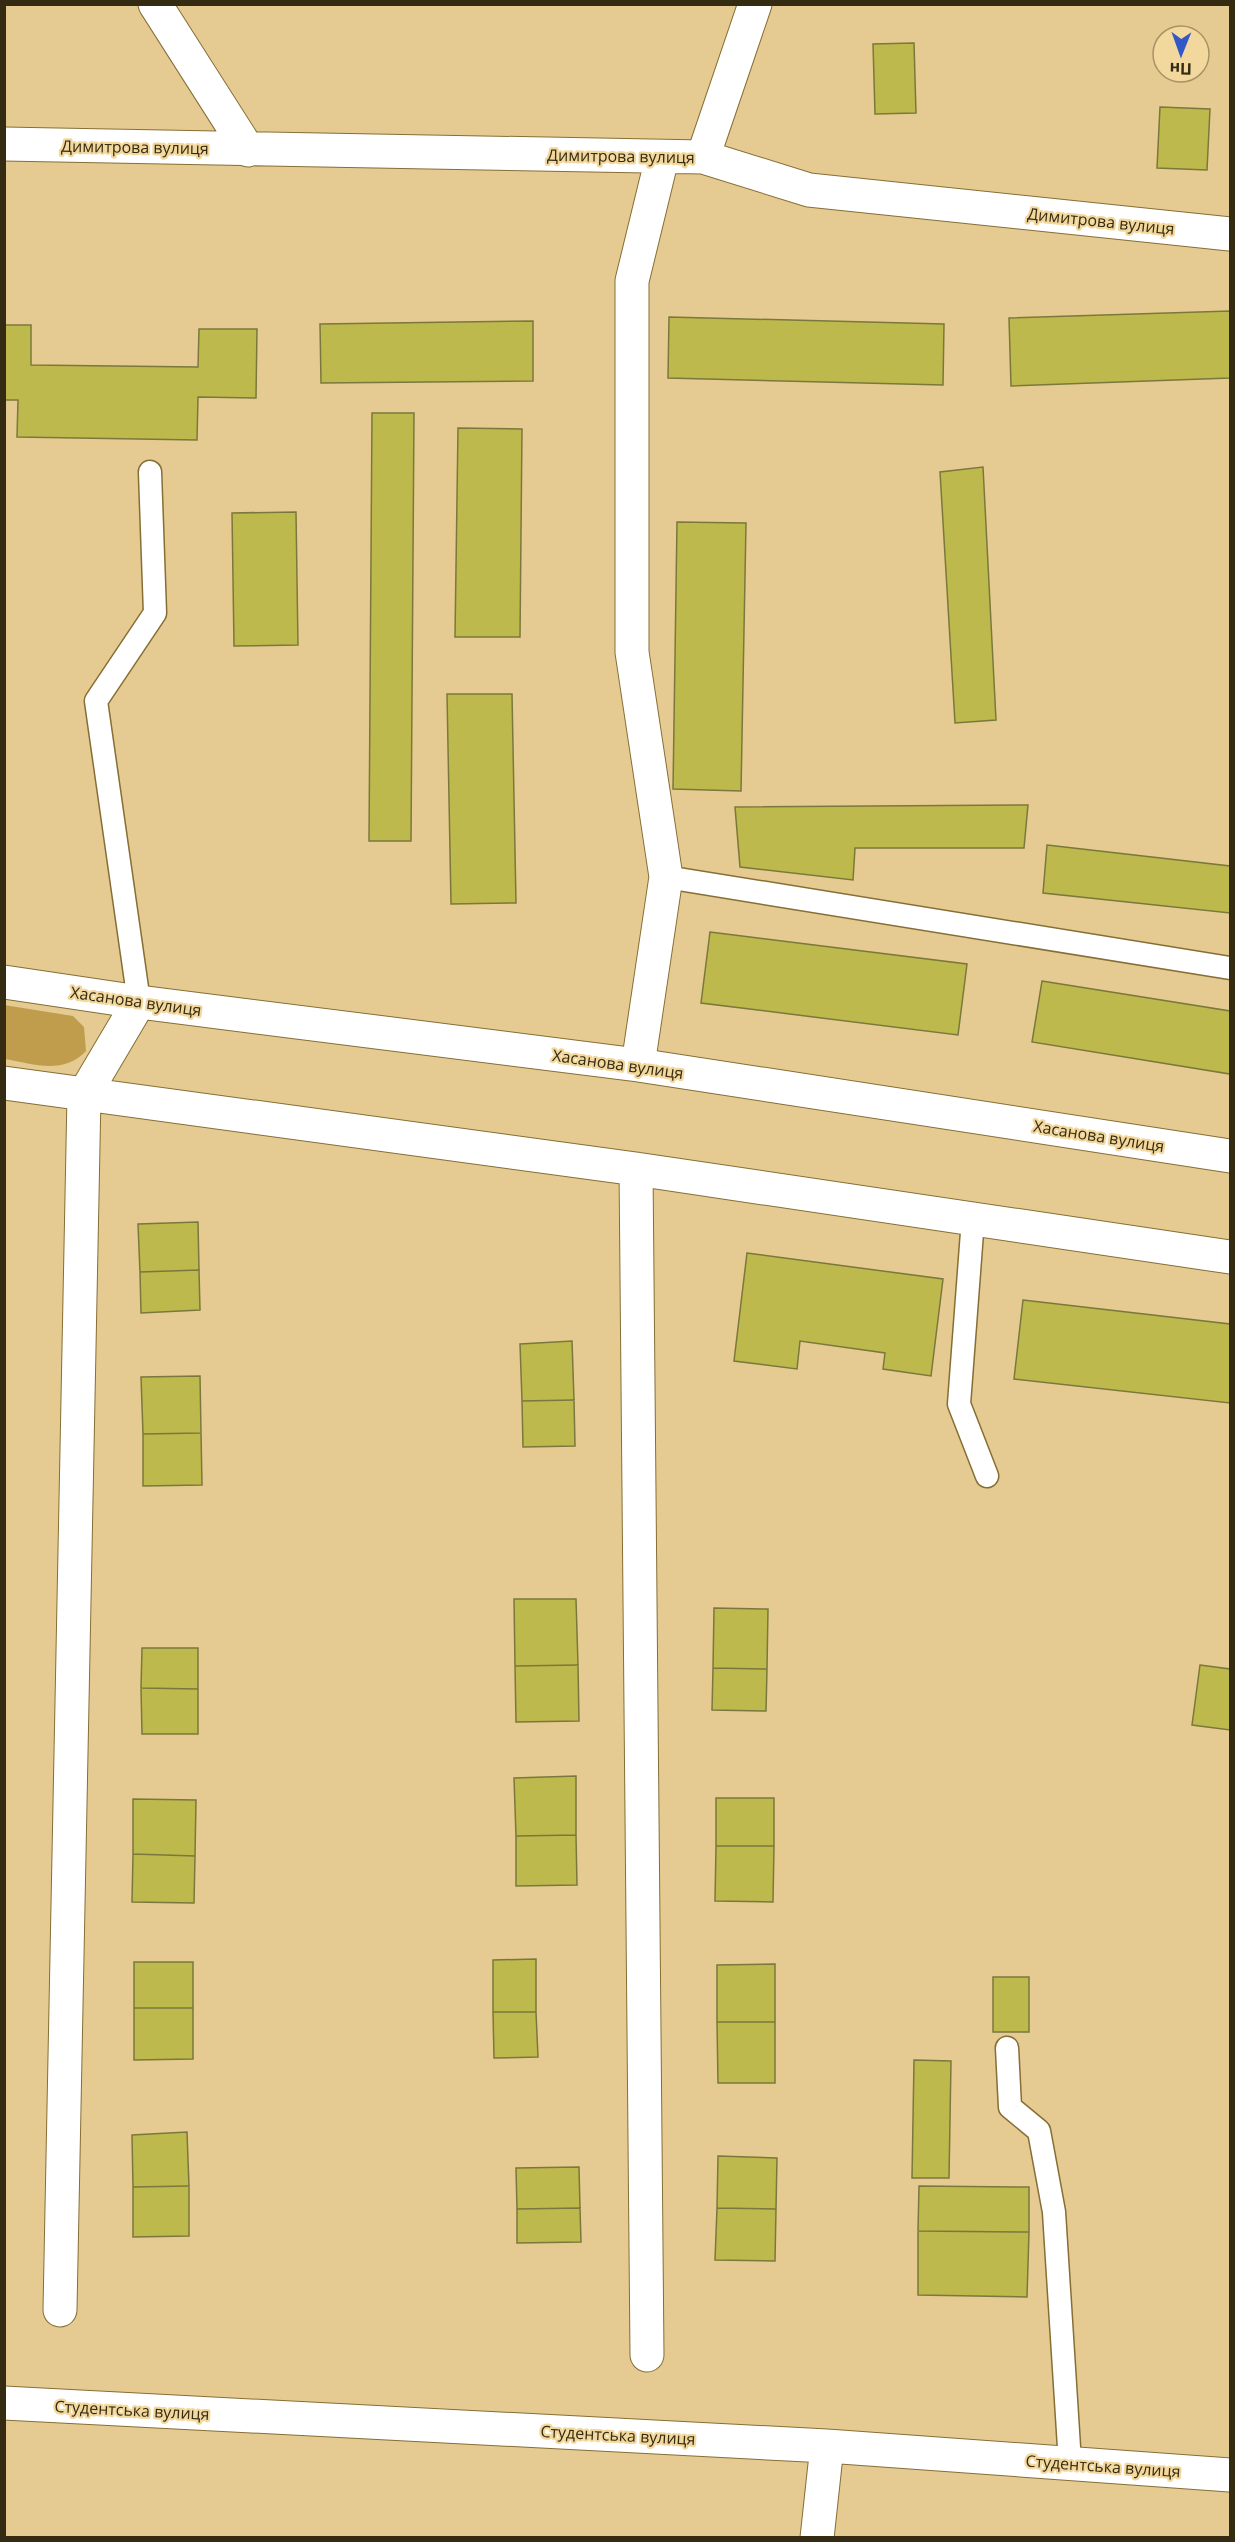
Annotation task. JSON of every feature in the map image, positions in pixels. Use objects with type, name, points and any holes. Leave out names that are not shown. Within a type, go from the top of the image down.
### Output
[{"type":"street","points":[[155,4],[248,150]]},
{"type":"street","points":[[703,157],[755,4]]},
{"type":"street","name":"Димитрова вулиця","points":[[4,144],[703,157],[809,190],[1230,234]]},
{"type":"street","points":[[638,1065],[666,877],[632,652],[632,281],[662,158]]},
{"type":"street","name":"Хасанова вулиця","points":[[4,982],[139,1002],[638,1065],[1230,1156]]},
{"type":"street","points":[[60,2310],[84,1095],[139,1002]]},
{"type":"street","points":[[4,1083],[636,1168],[1230,1257]]},
{"type":"street","points":[[636,1168],[647,2355]]},
{"type":"street","name":"Студентська вулиця","points":[[4,2403],[827,2446],[1230,2475]]},
{"type":"street","points":[[817,2538],[827,2446]]},
{"type":"lane","points":[[139,1002],[96,700],[155,613],[150,472]]},
{"type":"lane","points":[[666,877],[1230,968]]},
{"type":"lane","points":[[973,1219],[959,1404],[987,1476]]},
{"type":"lane","points":[[1007,2048],[1010,2107],[1039,2131],[1053,2212],[1070,2463]]},
{"type":"shaded area","points":[[4,1005],[73,1016],[84,1027],[86,1051],[68,1063],[48,1066],[5,1059]]},
{"type":"building","points":[[914,43],[916,113],[875,114],[873,44]]},
{"type":"building","points":[[1160,107],[1210,109],[1207,170],[1157,168]]},
{"type":"building","points":[[1230,311],[1230,378],[1011,386],[1009,318]]},
{"type":"building","points":[[669,317],[944,324],[943,385],[668,378]]},
{"type":"building","points":[[533,321],[533,381],[321,383],[320,324]]},
{"type":"building","points":[[4,325],[31,325],[31,365],[198,367],[199,329],[257,329],[256,398],[198,397],[197,440],[17,437],[18,400],[4,400]]},
{"type":"building","points":[[372,413],[414,413],[411,841],[369,841]]},
{"type":"building","points":[[458,428],[522,429],[520,637],[455,637]]},
{"type":"building","points":[[983,467],[996,720],[955,723],[940,472]]},
{"type":"building","points":[[296,512],[298,645],[234,646],[232,513]]},
{"type":"building","points":[[677,522],[746,523],[741,791],[673,789]]},
{"type":"building","points":[[447,694],[512,694],[516,903],[451,904]]},
{"type":"building","points":[[1028,805],[1024,848],[855,848],[853,880],[740,867],[735,807]]},
{"type":"building","points":[[1047,845],[1230,866],[1230,913],[1043,893]]},
{"type":"building","points":[[710,932],[967,964],[958,1035],[701,1003]]},
{"type":"building","points":[[1042,981],[1230,1011],[1230,1074],[1032,1042]]},
{"type":"building","points":[[198,1222],[199,1270],[140,1272],[138,1224]]},
{"type":"building","points":[[747,1253],[943,1279],[931,1376],[883,1369],[885,1353],[800,1341],[797,1369],[734,1361]]},
{"type":"building","points":[[199,1270],[200,1310],[141,1313],[140,1272]]},
{"type":"building","points":[[1023,1300],[1230,1324],[1230,1403],[1014,1379]]},
{"type":"building","points":[[572,1341],[574,1400],[522,1401],[520,1344]]},
{"type":"building","points":[[200,1376],[201,1433],[143,1434],[141,1377]]},
{"type":"building","points":[[574,1400],[575,1446],[523,1447],[522,1401]]},
{"type":"building","points":[[201,1433],[202,1485],[143,1486],[143,1434]]},
{"type":"building","points":[[514,1599],[576,1599],[578,1665],[515,1666]]},
{"type":"building","points":[[714,1608],[768,1609],[767,1669],[713,1668]]},
{"type":"building","points":[[142,1648],[198,1648],[198,1689],[141,1688]]},
{"type":"building","points":[[578,1665],[579,1721],[516,1722],[515,1666]]},
{"type":"building","points":[[1200,1665],[1230,1669],[1230,1730],[1192,1725]]},
{"type":"building","points":[[713,1668],[767,1669],[766,1711],[712,1710]]},
{"type":"building","points":[[141,1688],[198,1689],[198,1734],[142,1734]]},
{"type":"building","points":[[576,1776],[576,1835],[516,1836],[514,1778]]},
{"type":"building","points":[[716,1798],[774,1798],[774,1846],[716,1846]]},
{"type":"building","points":[[133,1799],[196,1800],[195,1856],[133,1854]]},
{"type":"building","points":[[576,1835],[577,1885],[516,1886],[516,1836]]},
{"type":"building","points":[[716,1846],[774,1846],[773,1902],[715,1901]]},
{"type":"building","points":[[133,1854],[195,1856],[194,1903],[132,1902]]},
{"type":"building","points":[[536,1959],[536,2012],[493,2012],[493,1960]]},
{"type":"building","points":[[134,1962],[193,1962],[193,2008],[134,2008]]},
{"type":"building","points":[[775,1964],[775,2022],[717,2022],[717,1965]]},
{"type":"building","points":[[993,1977],[1029,1977],[1029,2032],[993,2032]]},
{"type":"building","points":[[134,2008],[193,2008],[193,2059],[134,2060]]},
{"type":"building","points":[[493,2012],[536,2012],[538,2057],[494,2058]]},
{"type":"building","points":[[717,2022],[775,2022],[775,2083],[718,2083]]},
{"type":"building","points":[[914,2060],[951,2061],[949,2178],[912,2178]]},
{"type":"building","points":[[187,2132],[189,2186],[133,2187],[132,2135]]},
{"type":"building","points":[[718,2156],[777,2158],[776,2209],[717,2208]]},
{"type":"building","points":[[579,2167],[580,2208],[517,2209],[516,2168]]},
{"type":"building","points":[[189,2186],[189,2236],[133,2237],[133,2187]]},
{"type":"building","points":[[919,2186],[1029,2187],[1029,2232],[918,2231]]},
{"type":"building","points":[[580,2208],[581,2242],[517,2243],[517,2209]]},
{"type":"building","points":[[717,2208],[776,2209],[775,2261],[715,2260]]},
{"type":"building","points":[[918,2231],[1029,2232],[1027,2297],[918,2295]]}]
